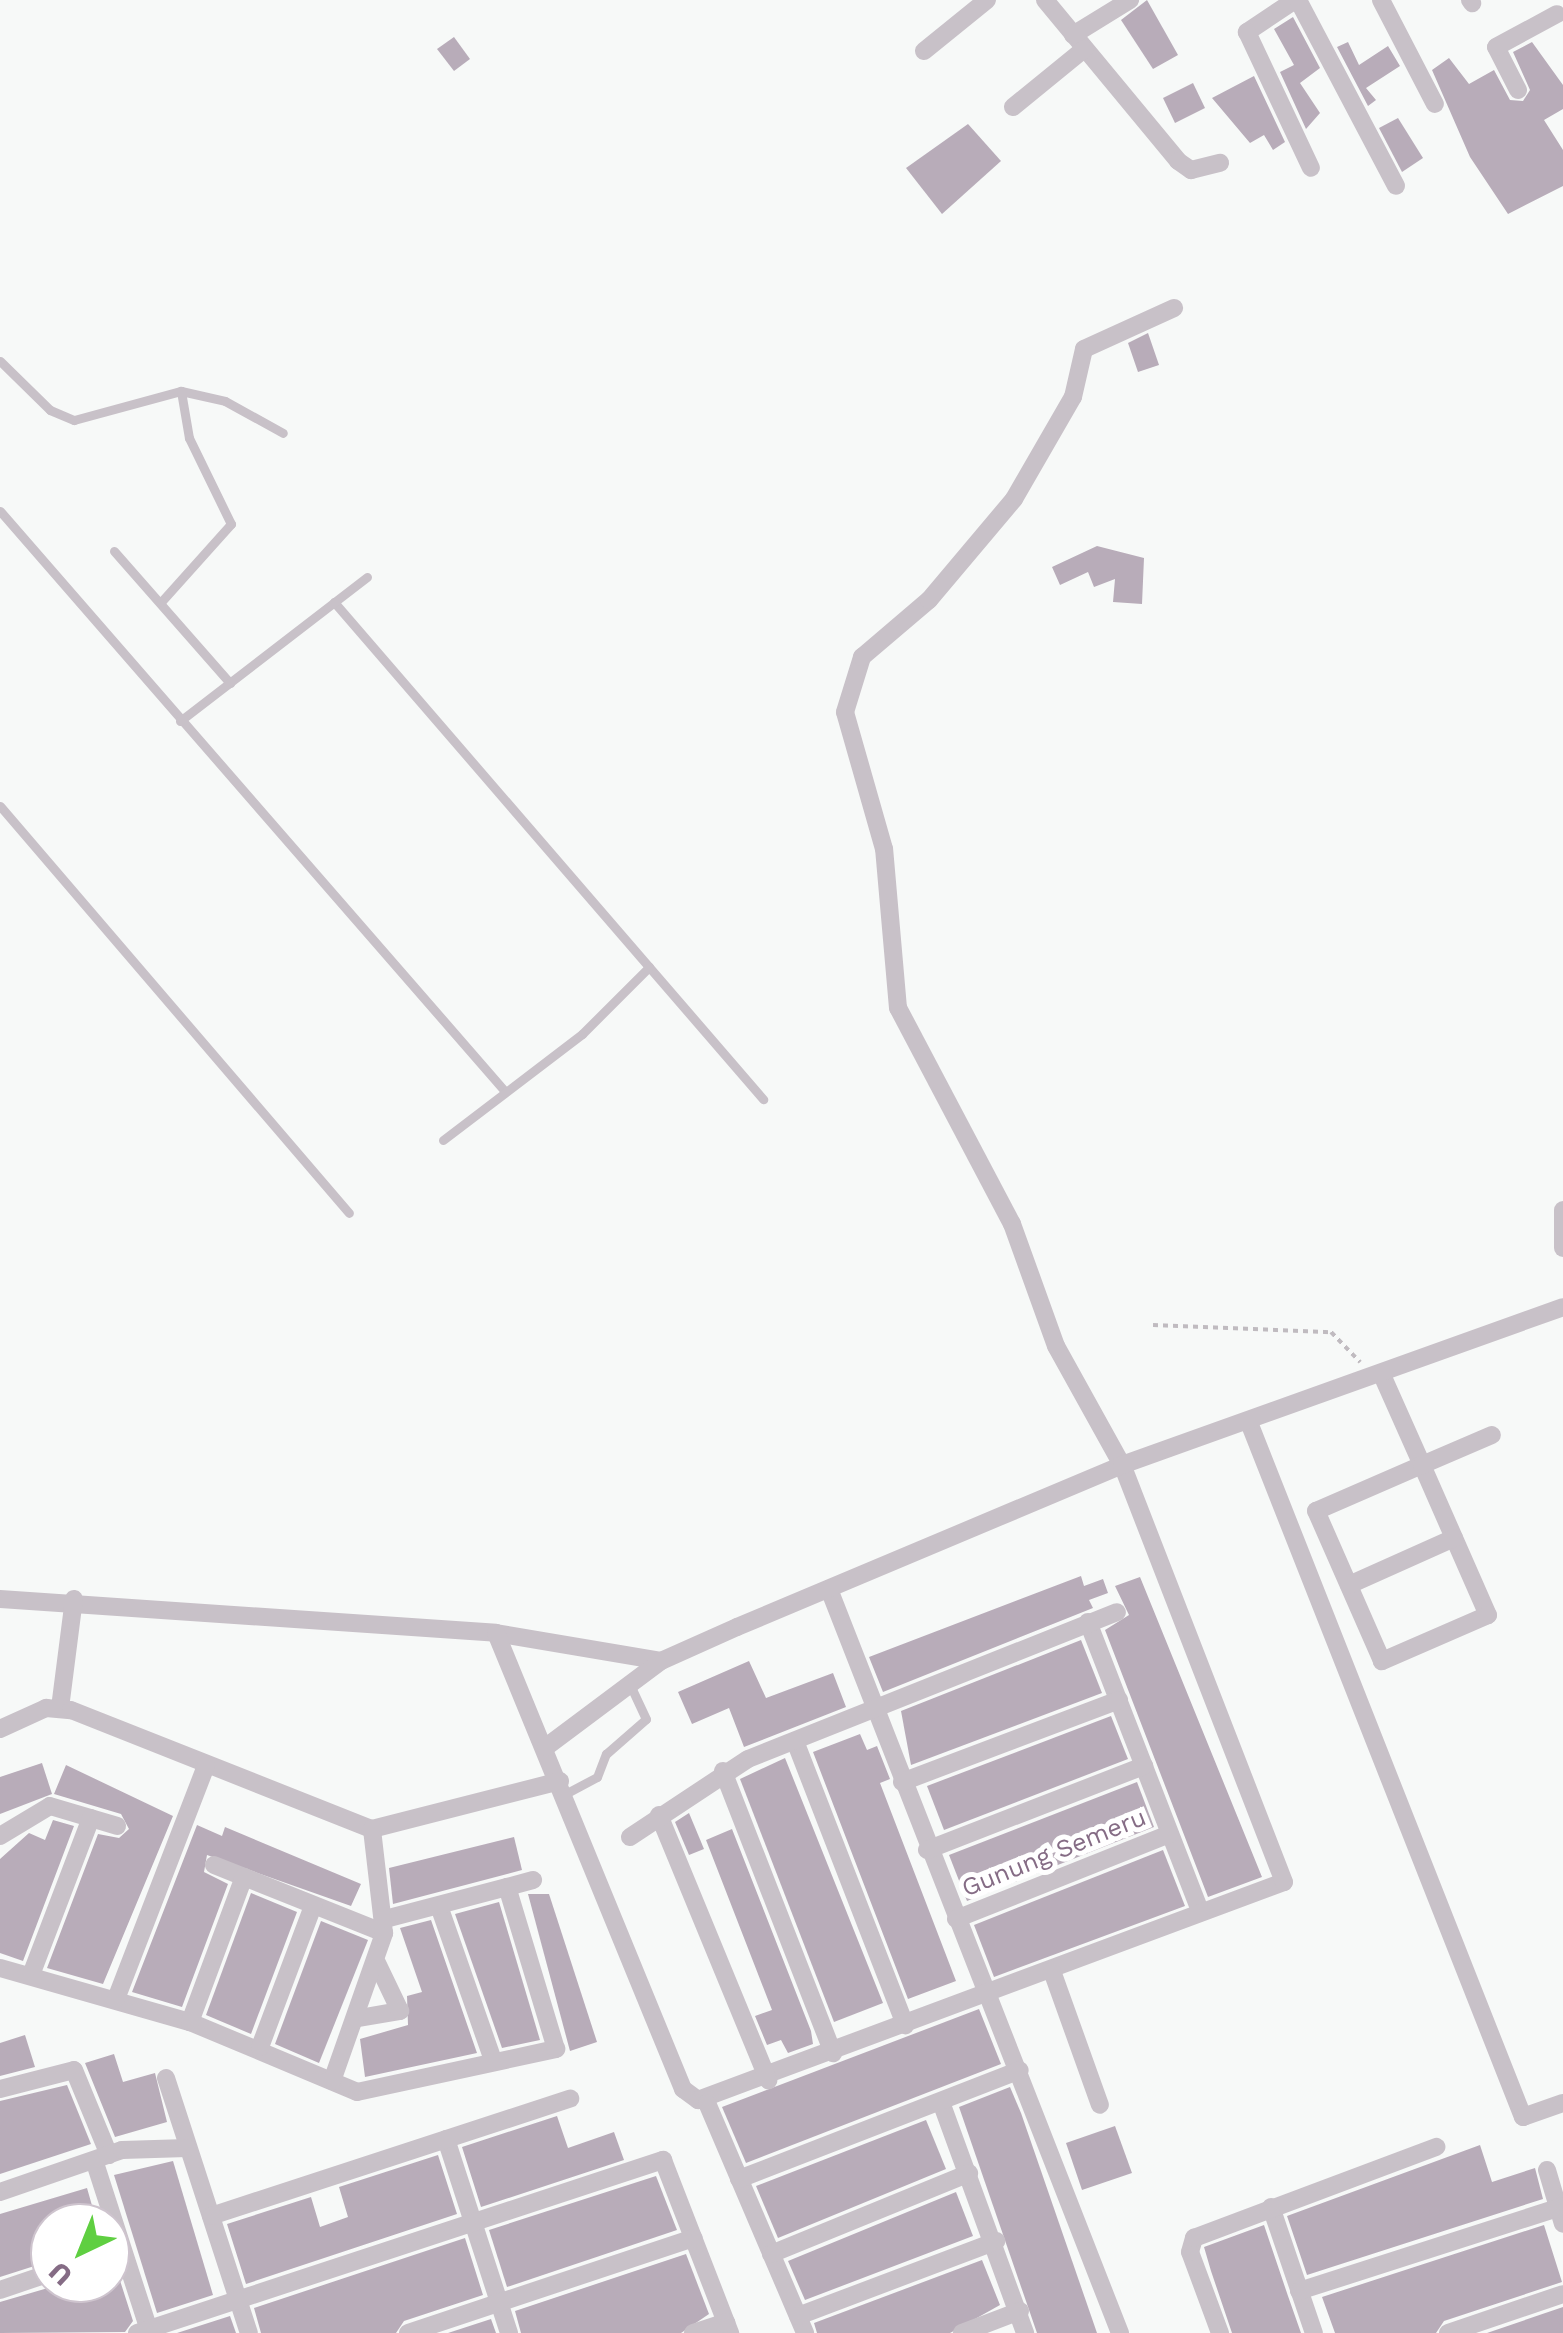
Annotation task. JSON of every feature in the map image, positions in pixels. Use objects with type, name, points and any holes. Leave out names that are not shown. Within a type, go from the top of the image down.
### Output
[{"type":"street","points":[[924,51],[987,0]]},
{"type":"street","points":[[1045,0],[1187,169],[1220,164]]},
{"type":"street","points":[[1012,108],[1079,42],[1130,0]]},
{"type":"street","points":[[1311,168],[1247,32],[1296,0],[1396,186]]},
{"type":"street","points":[[1381,0],[1435,104]]},
{"type":"street","points":[[1518,90],[1496,47],[1557,13]]},
{"type":"street","points":[[708,2103],[988,1997],[1200,1911],[1281,1884],[1287,1872],[1122,1465],[1056,1346],[1012,1224],[898,1008],[884,848],[854,762],[845,694],[862,658],[929,600],[1014,499],[1073,397],[1084,349],[1174,308]]},
{"type":"street","points":[[1563,1210],[1563,1248]]},
{"type":"street","points":[[546,1747],[661,1661],[1122,1465],[1250,1425],[1563,1307]]},
{"type":"street","points":[[1375,1378],[1422,1465],[1488,1615],[1382,1661],[1316,1511],[1422,1465],[1492,1435]]},
{"type":"street","points":[[1250,1425],[1523,2118],[1563,2102]]},
{"type":"street","points":[[1348,1585],[1454,1538]]},
{"type":"street","points":[[829,1590],[927,1850],[1020,2070],[1120,2333]]},
{"type":"street","points":[[0,1598],[74,1599],[496,1632],[661,1661]]},
{"type":"street","points":[[60,1708],[74,1599]]},
{"type":"street","points":[[630,1838],[723,1771],[875,1706],[1117,1612]]},
{"type":"street","points":[[1088,1622],[1200,1911]]},
{"type":"street","points":[[496,1632],[563,1787],[683,2088],[708,2103],[802,2324],[996,2241]]},
{"type":"street","points":[[902,1782],[1118,1700]]},
{"type":"street","points":[[0,1729],[60,1708],[372,1829],[563,1787]]},
{"type":"street","points":[[795,1741],[906,2025]]},
{"type":"street","points":[[116,1998],[206,1766]]},
{"type":"street","points":[[927,1850],[1144,1766]]},
{"type":"street","points":[[723,1771],[833,2053]]},
{"type":"street","points":[[3,1829],[50,1806],[117,1826]]},
{"type":"street","points":[[659,1815],[768,2080]]},
{"type":"street","points":[[31,1975],[91,1818]]},
{"type":"street","points":[[332,2082],[359,2018],[384,1926],[372,1829]]},
{"type":"street","name":"Gunung Semeru","points":[[956,1919],[1170,1834]]},
{"type":"street","points":[[214,1864],[313,1906],[384,1926],[534,1880]]},
{"type":"street","points":[[190,2022],[244,1877]]},
{"type":"street","points":[[0,1968],[190,2022],[260,2047],[332,2082],[382,2093],[493,2060],[552,2052],[560,2041],[506,1888]]},
{"type":"street","points":[[260,2047],[313,1906]]},
{"type":"street","points":[[439,1906],[493,2060]]},
{"type":"street","points":[[359,2018],[400,2011],[377,1963]]},
{"type":"street","points":[[1052,1971],[1100,2105]]},
{"type":"street","points":[[0,2089],[74,2070],[102,2159],[109,2203]]},
{"type":"street","points":[[739,2180],[1020,2070]]},
{"type":"street","points":[[166,2078],[249,2333]]},
{"type":"street","points":[[211,2216],[570,2098]]},
{"type":"street","points":[[941,2102],[996,2241],[1025,2333]]},
{"type":"street","points":[[446,2139],[509,2333]]},
{"type":"street","points":[[0,2192],[154,2144],[188,2148]]},
{"type":"street","points":[[1220,2333],[1190,2244],[1271,2208],[1436,2147]]},
{"type":"street","points":[[130,2290],[145,2332],[663,2160],[728,2328],[693,2333]]},
{"type":"street","points":[[1299,2292],[1561,2212],[1547,2170]]},
{"type":"street","points":[[771,2254],[969,2173]]},
{"type":"street","points":[[1271,2208],[1314,2333]]},
{"type":"street","points":[[408,2333],[694,2238]]},
{"type":"street","points":[[0,2290],[30,2280]]},
{"type":"street","points":[[1448,2333],[1563,2294]]},
{"type":"street","points":[[962,2333],[1020,2312]]},
{"type":"lane","points":[[0,361],[50,410],[74,420],[181,391],[225,401],[283,433]]},
{"type":"lane","points":[[161,602],[231,524],[188,438],[181,391]]},
{"type":"lane","points":[[0,511],[503,1089]]},
{"type":"lane","points":[[114,551],[230,683]]},
{"type":"lane","points":[[180,722],[367,577]]},
{"type":"lane","points":[[334,602],[763,1100]]},
{"type":"lane","points":[[0,806],[349,1213]]},
{"type":"lane","points":[[443,1140],[503,1089],[582,1034],[649,967]]},
{"type":"lane","points":[[563,1787],[597,1777],[606,1754],[646,1719],[630,1684]]},
{"type":"path","points":[[1153,1325],[1331,1332],[1352,1348],[1375,1378]]},
{"type":"building","points":[[1147,0],[1178,55],[1153,69],[1121,20]]},
{"type":"building","points":[[1293,17],[1320,68],[1300,83],[1320,113],[1306,129],[1280,72],[1294,65],[1274,29]]},
{"type":"building","points":[[454,37],[470,59],[454,71],[437,49]]},
{"type":"building","points":[[1348,42],[1359,65],[1388,46],[1400,66],[1366,88],[1376,100],[1368,106],[1337,47]]},
{"type":"building","points":[[1532,42],[1563,85],[1563,109],[1544,120],[1563,150],[1563,186],[1508,214],[1470,157],[1432,70],[1449,58],[1469,84],[1494,70],[1510,100],[1523,101],[1530,90],[1513,52]]},
{"type":"building","points":[[1254,76],[1285,142],[1273,150],[1264,135],[1250,143],[1212,98]]},
{"type":"building","points":[[1193,83],[1205,108],[1175,123],[1163,98]]},
{"type":"building","points":[[1398,118],[1423,158],[1402,172],[1379,128]]},
{"type":"building","points":[[968,124],[1001,161],[942,214],[906,168]]},
{"type":"building","points":[[1148,333],[1159,365],[1138,372],[1128,343]]},
{"type":"building","points":[[1097,546],[1144,558],[1142,604],[1113,602],[1115,579],[1094,587],[1088,572],[1060,585],[1052,567]]},
{"type":"building","points":[[1081,1576],[1084,1586],[1103,1579],[1108,1593],[1089,1600],[1093,1608],[883,1692],[869,1657]]},
{"type":"building","points":[[1140,1577],[1262,1877],[1208,1897],[1105,1630],[1129,1615],[1115,1586]]},
{"type":"building","points":[[1081,1640],[1102,1693],[911,1765],[901,1711]]},
{"type":"building","points":[[749,1661],[766,1698],[833,1673],[846,1707],[744,1747],[729,1708],[692,1724],[678,1692]]},
{"type":"building","points":[[1111,1716],[1128,1759],[944,1830],[927,1786]]},
{"type":"building","points":[[860,1734],[867,1750],[877,1746],[890,1779],[880,1783],[956,1981],[908,1999],[813,1752]]},
{"type":"building","points":[[785,1758],[883,2003],[834,2022],[740,1779]]},
{"type":"building","points":[[42,1763],[52,1794],[0,1814],[0,1777]]},
{"type":"building","points":[[66,1765],[173,1816],[103,1984],[47,1968],[98,1834],[119,1838],[129,1829],[121,1814],[54,1794]]},
{"type":"building","points":[[1137,1782],[1154,1827],[967,1901],[949,1855]]},
{"type":"building","points":[[689,1813],[704,1849],[689,1855],[675,1822]]},
{"type":"building","points":[[53,1820],[74,1826],[23,1961],[0,1953],[0,1859],[29,1833],[45,1840]]},
{"type":"building","points":[[197,1825],[222,1836],[225,1827],[361,1884],[351,1906],[207,1855],[204,1872],[228,1884],[182,2007],[132,1992]]},
{"type":"building","points":[[732,1829],[811,2031],[813,2044],[788,2053],[781,2040],[767,2045],[755,2016],[772,2010],[706,1840]]},
{"type":"building","points":[[514,1837],[522,1870],[393,1904],[389,1868]]},
{"type":"building","points":[[1163,1850],[1185,1906],[994,1977],[974,1925]]},
{"type":"building","points":[[251,1893],[297,1912],[251,2034],[206,2015]]},
{"type":"building","points":[[528,1894],[549,1894],[597,2042],[570,2051]]},
{"type":"building","points":[[499,1902],[540,2040],[502,2048],[455,1914]]},
{"type":"building","points":[[431,1920],[477,2053],[365,2077],[360,2039],[408,2025],[407,1996],[422,1992],[400,1928]]},
{"type":"building","points":[[321,1921],[368,1940],[319,2063],[275,2044]]},
{"type":"building","points":[[979,2009],[1001,2064],[746,2163],[722,2107]]},
{"type":"building","points":[[25,2035],[35,2067],[0,2076],[0,2043]]},
{"type":"building","points":[[114,2054],[123,2082],[155,2073],[167,2122],[115,2137],[85,2063]]},
{"type":"building","points":[[67,2085],[91,2144],[0,2174],[0,2101]]},
{"type":"building","points":[[1010,2087],[1097,2333],[1037,2333],[959,2107]]},
{"type":"building","points":[[557,2116],[568,2148],[614,2132],[624,2160],[481,2207],[462,2147]]},
{"type":"building","points":[[926,2120],[946,2169],[778,2238],[756,2186]]},
{"type":"building","points":[[1115,2126],[1132,2173],[1082,2190],[1066,2143]]},
{"type":"building","points":[[1480,2145],[1492,2182],[1535,2168],[1543,2199],[1307,2275],[1287,2216]]},
{"type":"building","points":[[438,2155],[457,2214],[246,2284],[227,2224],[311,2197],[320,2227],[348,2217],[339,2187]]},
{"type":"building","points":[[173,2161],[213,2295],[157,2313],[130,2226],[130,2203],[123,2203],[114,2175]]},
{"type":"building","points":[[656,2176],[677,2230],[507,2287],[489,2230]]},
{"type":"building","points":[[87,2188],[91,2203],[37,2203]]},
{"type":"building","points":[[956,2192],[973,2236],[805,2300],[788,2261]]},
{"type":"building","points":[[30,2205],[30,2267],[0,2277],[0,2214]]},
{"type":"building","points":[[1264,2225],[1301,2333],[1232,2333],[1204,2247]]},
{"type":"building","points":[[1544,2225],[1562,2282],[1444,2321],[1436,2333],[1335,2333],[1322,2297]]},
{"type":"building","points":[[465,2238],[483,2295],[404,2321],[396,2333],[261,2333],[254,2308]]},
{"type":"building","points":[[686,2254],[709,2314],[681,2333],[521,2333],[515,2311]]},
{"type":"building","points":[[982,2260],[1000,2305],[950,2333],[817,2333],[814,2323]]},
{"type":"building","points":[[30,2293],[30,2303],[127,2303],[133,2321],[125,2332],[0,2333],[0,2302]]},
{"type":"building","points":[[1563,2307],[1563,2333],[1487,2333]]},
{"type":"building","points":[[230,2316],[236,2333],[177,2333]]},
{"type":"building","points":[[491,2319],[496,2333],[448,2333]]}]
